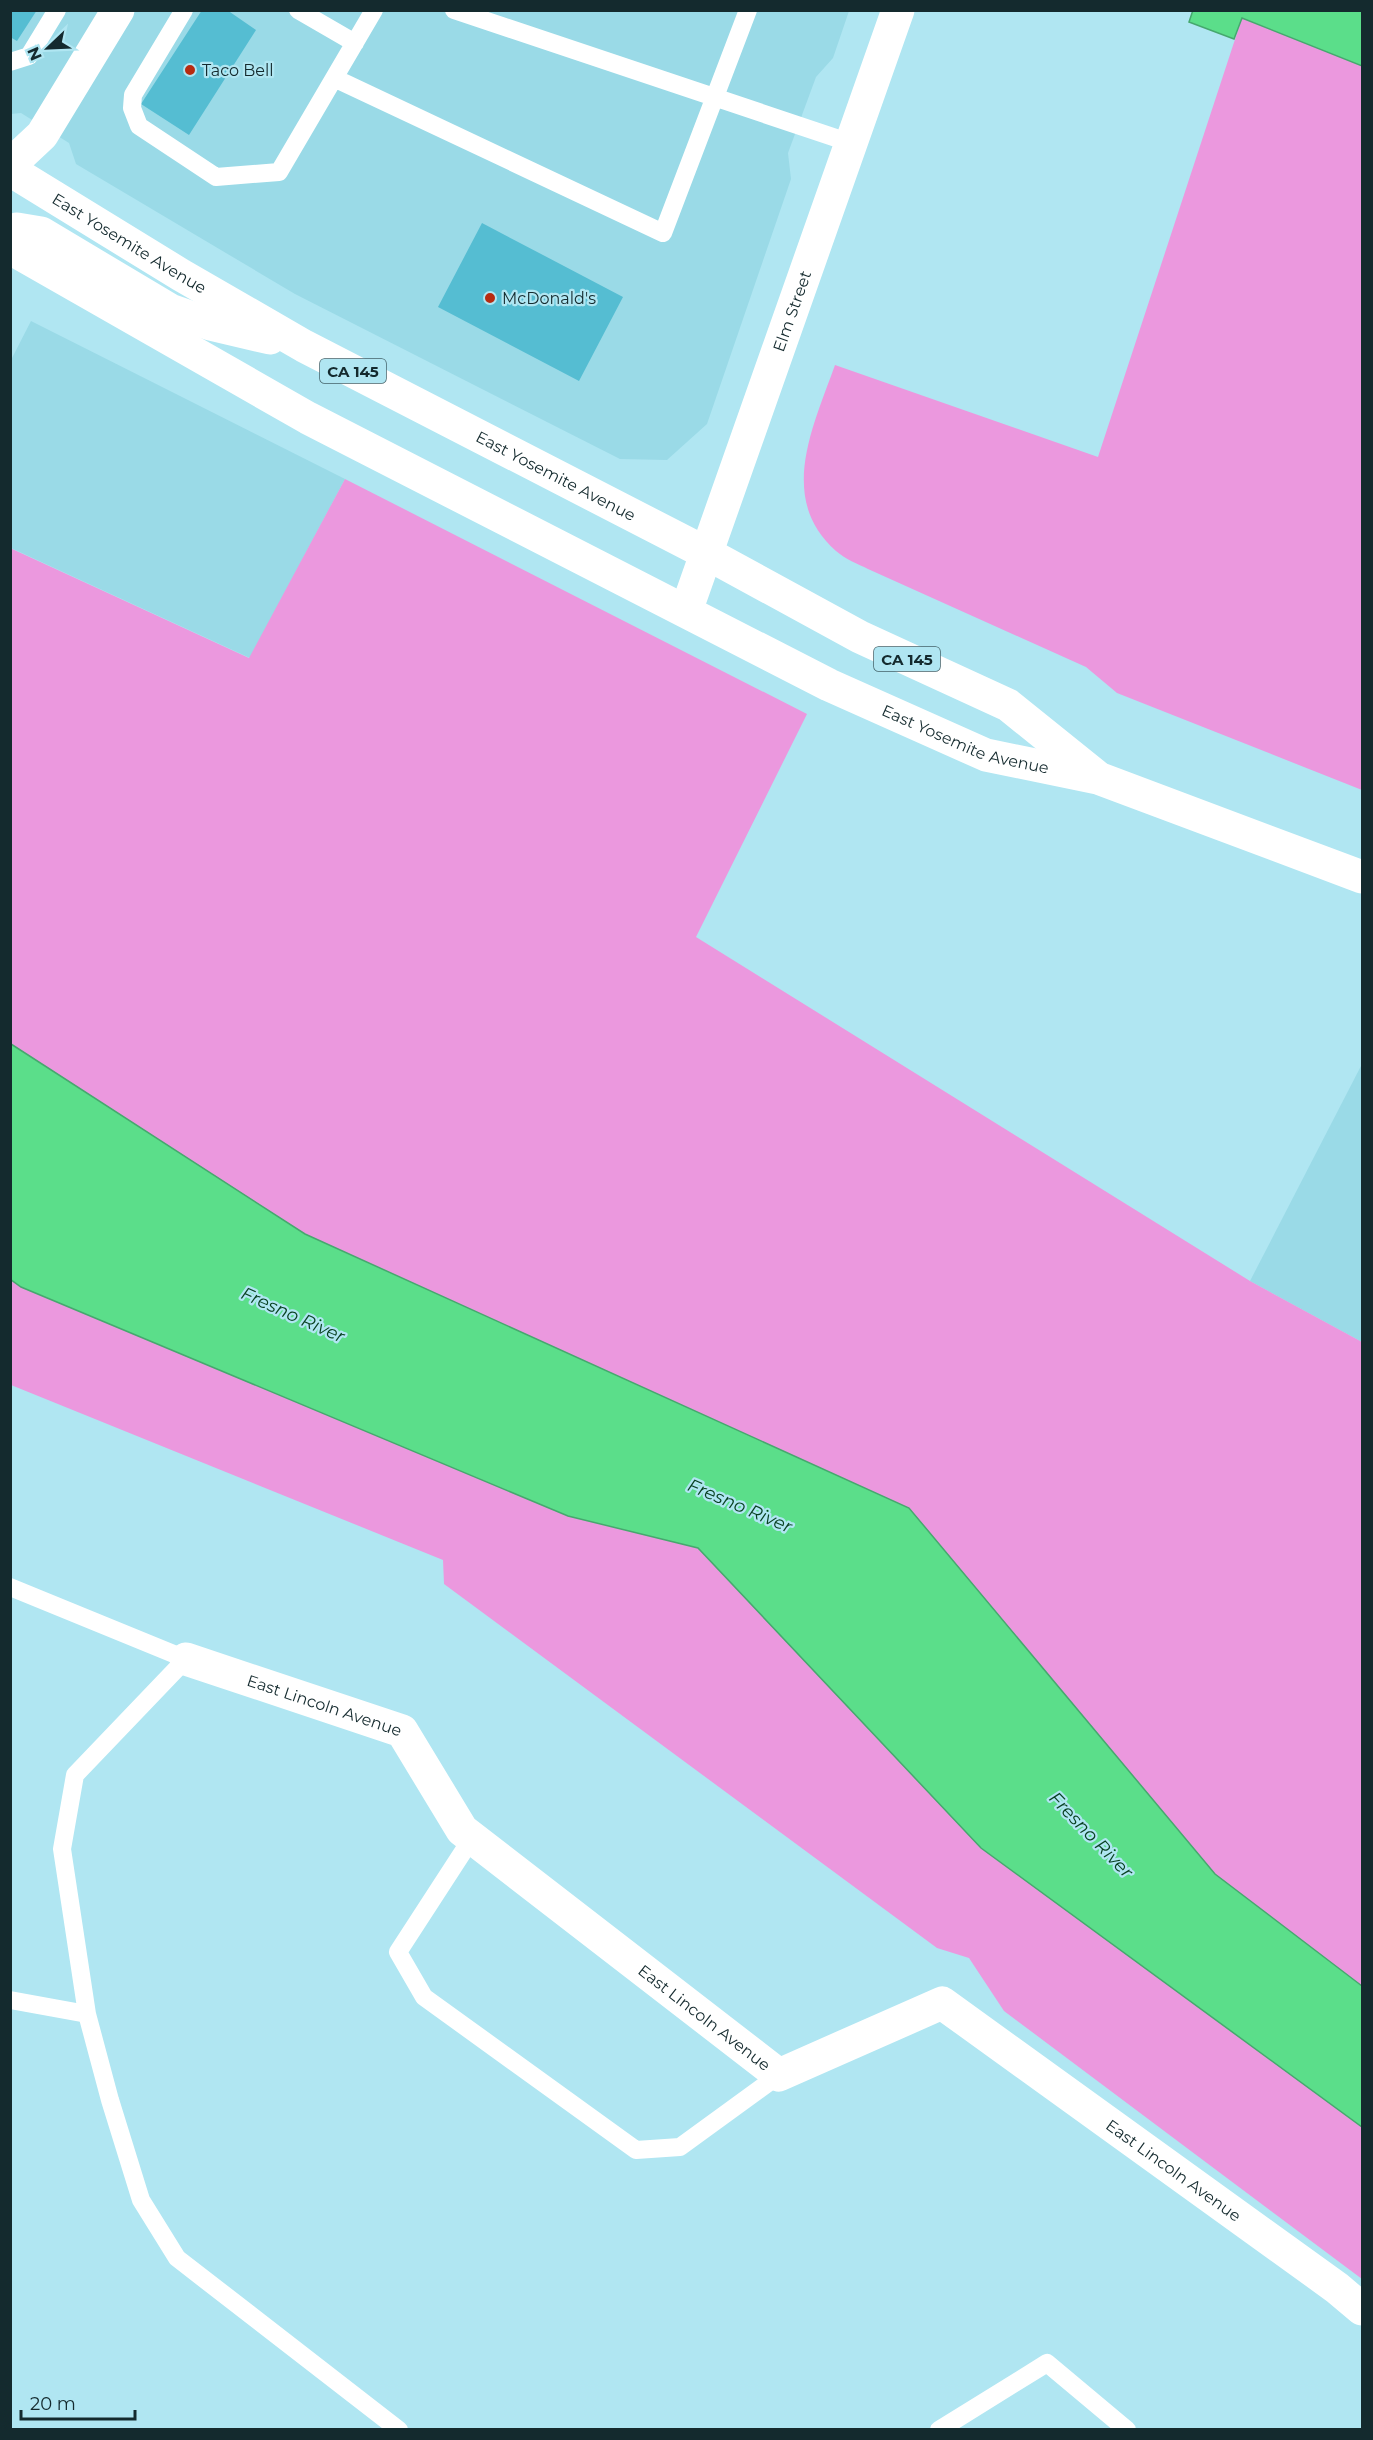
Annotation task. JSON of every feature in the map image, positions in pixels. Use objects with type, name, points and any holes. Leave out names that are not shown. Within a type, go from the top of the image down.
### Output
[{"type":"main road","points":[[10,165],[42,135],[118,10]]},
{"type":"main road","name":"Elm Street","points":[[686,611],[898,10]]},
{"type":"main road","name":"East Yosemite Avenue","points":[[10,170],[181,275],[304,346],[706,553],[860,637],[1008,705],[1098,778]]},
{"type":"main road","points":[[10,232],[17,229],[41,233],[170,310],[210,324],[304,346]]},
{"type":"main road","name":"East Yosemite Avenue","points":[[10,248],[298,413],[829,685],[986,755],[1098,778],[1362,877]]},
{"type":"main road","name":"East Lincoln Avenue","points":[[186,1659],[402,1731],[462,1830],[779,2075],[942,2003],[1337,2288],[1362,2309]]},
{"type":"lane","points":[[10,62],[29,56],[57,10]]},
{"type":"lane","points":[[184,10],[133,95],[132,108],[140,126],[216,177],[279,172],[374,10]]},
{"type":"lane","points":[[298,10],[355,43]]},
{"type":"lane","points":[[454,10],[851,143]]},
{"type":"lane","points":[[334,78],[663,233],[748,10]]},
{"type":"lane","points":[[10,1587],[186,1659],[75,1775],[62,1849],[87,2014],[110,2100],[141,2200],[177,2258],[399,2430]]},
{"type":"lane","points":[[472,1838],[398,1952],[424,1997],[636,2150],[680,2146],[779,2075]]},
{"type":"lane","points":[[10,2000],[87,2014]]},
{"type":"lane","points":[[939,2430],[1047,2363],[1127,2430]]},
{"type":"shaded area","points":[[11,11],[849,11],[833,58],[816,77],[788,153],[791,179],[707,424],[667,460],[620,459],[295,294],[76,164],[69,143],[21,113],[11,114]]},
{"type":"shaded area","points":[[1242,18],[1362,66],[1362,790],[1117,693],[1086,667],[847,559],[836,551],[818,531],[808,509],[804,486],[805,462],[810,437],[835,365],[1098,457]]},
{"type":"shaded area","points":[[31,321],[345,479],[250,658],[11,548],[11,360]]},
{"type":"shaded area","points":[[345,479],[807,714],[696,937],[1250,1281],[1362,1342],[1362,2279],[1004,2011],[969,1958],[937,1948],[444,1584],[443,1560],[11,1385],[10,548],[249,658]]},
{"type":"shaded area","points":[[1362,1064],[1362,1342],[1250,1281]]},
{"type":"water","points":[[1193,10],[1362,11],[1362,66],[1242,18],[1234,39],[1189,22]]},
{"type":"water","name":"Fresno River","points":[[11,1044],[305,1234],[909,1508],[1215,1874],[1362,1986],[1362,2127],[981,1848],[698,1548],[568,1516],[21,1287],[10,1279]]},
{"type":"building","points":[[10,10],[37,10],[17,41],[10,37]]},
{"type":"building","points":[[202,10],[227,10],[256,30],[189,135],[141,104]]},
{"type":"building","points":[[482,223],[623,297],[579,381],[438,307]]},
{"type":"place","name":"Taco Bell","points":[[190,70]]},
{"type":"place","name":"McDonald's","points":[[490,298]]}]
